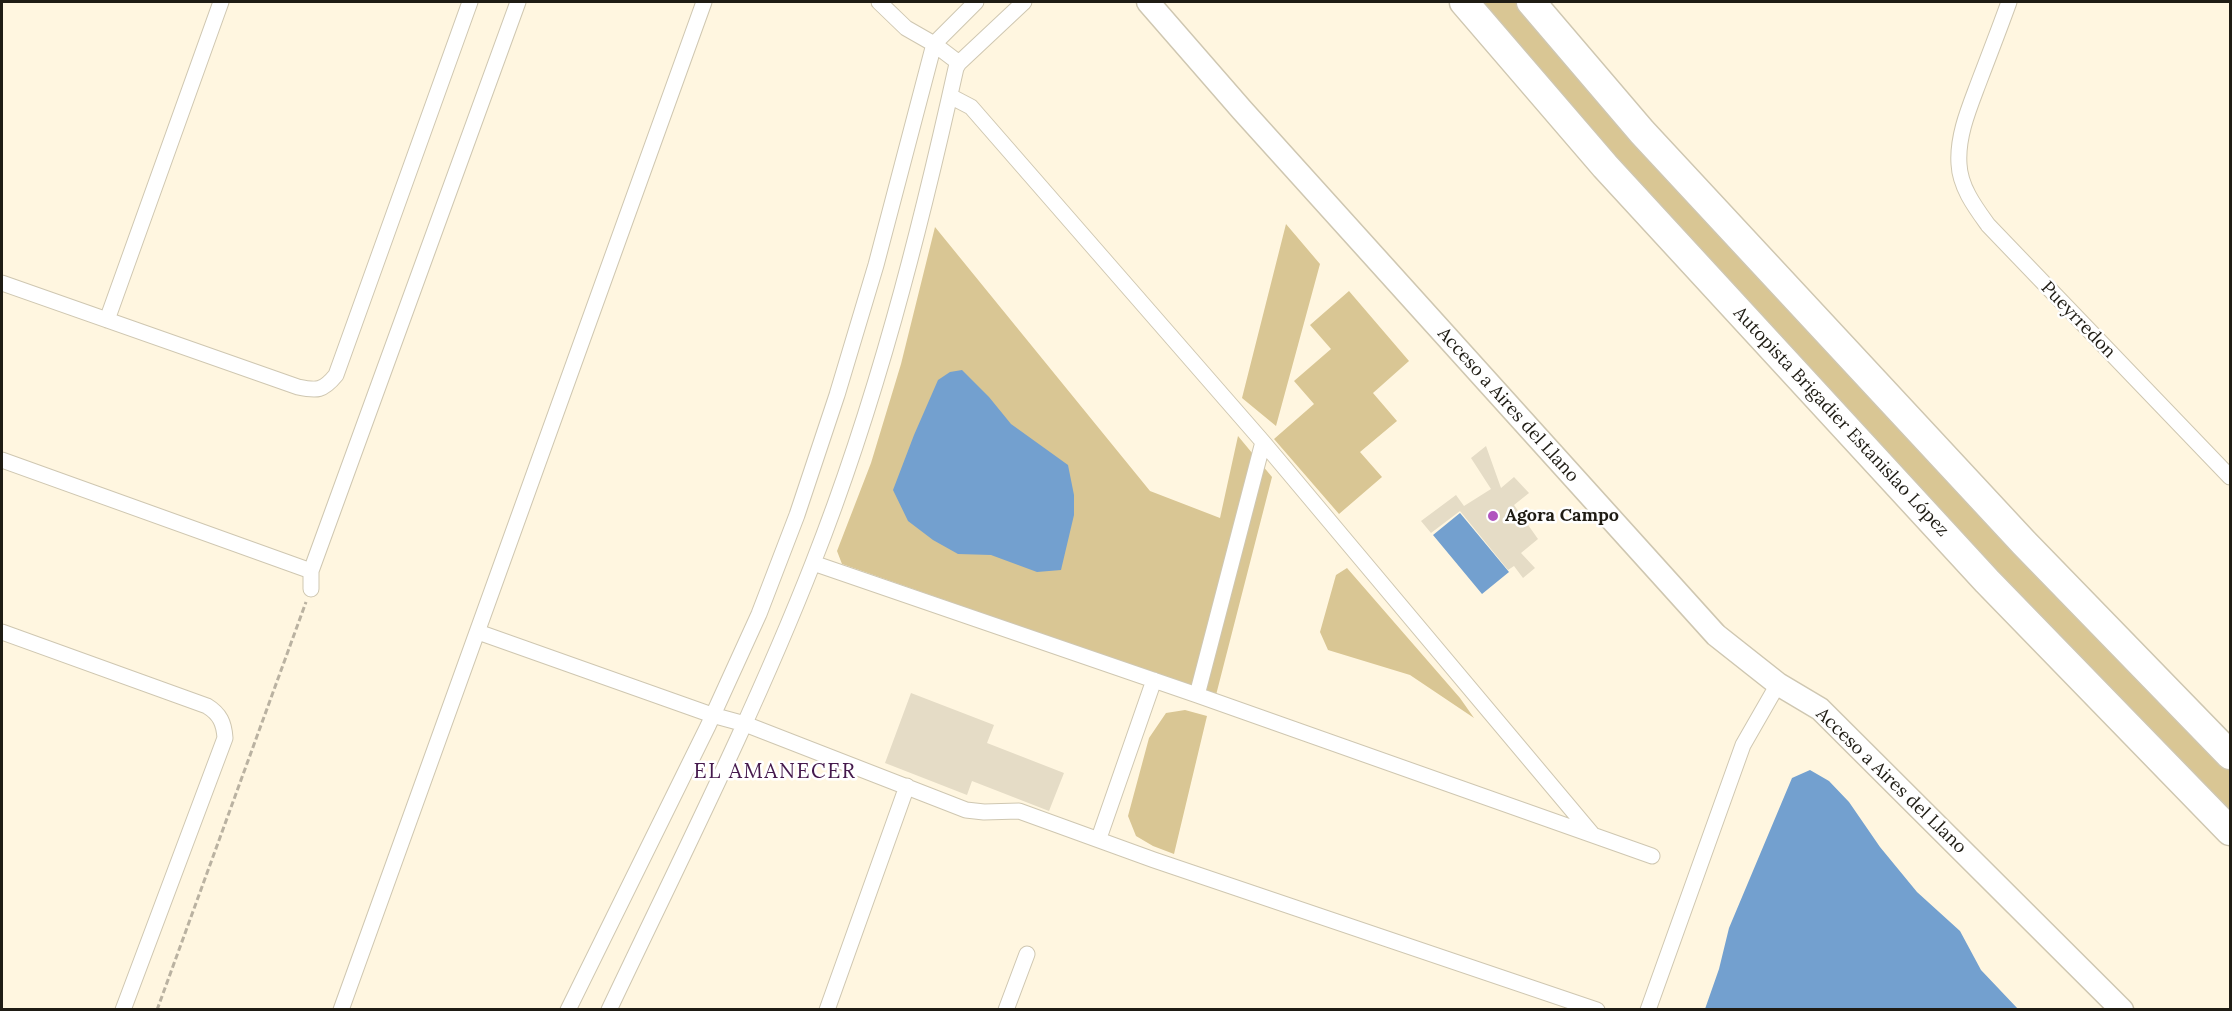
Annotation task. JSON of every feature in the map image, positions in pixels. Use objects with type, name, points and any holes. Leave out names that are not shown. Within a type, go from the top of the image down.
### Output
[{"type":"highway","name":"Autopista Brigadier Estanislao López","points":[[1464,2],[1605,166],[1987,581],[2230,831]]},
{"type":"highway","points":[[1531,2],[1666,158],[2024,543],[2230,755]]},
{"type":"street","points":[[107,320],[221,2]]},
{"type":"street","points":[[2,283],[298,387],[315,390],[328,385],[336,375],[470,2]]},
{"type":"street","points":[[311,589],[311,571],[518,2]]},
{"type":"street","points":[[341,1010],[704,2]]},
{"type":"street","points":[[879,2],[906,28],[934,44],[959,63]]},
{"type":"street","points":[[568,1010],[759,614],[797,515],[826,428],[876,265],[934,44],[976,2]]},
{"type":"street","points":[[609,1010],[745,724],[813,563],[848,469],[918,232],[959,63],[1024,2]]},
{"type":"street","name":"Acceso a Aires del Llano","points":[[1148,2],[1242,110],[1716,635],[1778,684],[1820,709],[2122,1010]]},
{"type":"street","name":"Pueyrredon","points":[[2009,2],[1968,111],[1959,144],[1962,179],[1974,206],[1988,225],[2230,477]]},
{"type":"street","points":[[950,96],[971,107],[1263,442],[1593,835]]},
{"type":"street","points":[[1197,695],[1263,442]]},
{"type":"street","points":[[2,460],[311,571]]},
{"type":"street","points":[[813,563],[1197,695],[1652,856]]},
{"type":"street","points":[[2,632],[207,706],[216,711],[224,726],[225,738],[123,1010]]},
{"type":"street","points":[[478,632],[712,715],[745,724],[966,810],[1019,811],[1176,867],[1597,1010]]},
{"type":"street","points":[[1099,838],[1154,680]]},
{"type":"street","points":[[1648,1010],[1743,745],[1778,684]]},
{"type":"street","points":[[826,1010],[907,786]]},
{"type":"street","points":[[1006,1010],[1027,954]]},
{"type":"path","points":[[158,1010],[311,589]]},
{"type":"shaded area","points":[[1464,2],[1531,2],[2230,755],[2230,831]]},
{"type":"shaded area","points":[[1286,224],[1320,264],[1276,426],[1242,398]]},
{"type":"shaded area","points":[[935,227],[1150,491],[1220,518],[1238,436],[1272,477],[1216,695],[842,564],[837,551],[871,463],[901,364]]},
{"type":"shaded area","points":[[1349,291],[1409,361],[1373,393],[1397,421],[1360,452],[1382,477],[1339,514],[1274,439],[1314,404],[1294,381],[1331,349],[1310,325]]},
{"type":"shaded area","points":[[1347,568],[1460,698],[1474,718],[1410,675],[1328,650],[1320,632],[1336,575]]},
{"type":"shaded area","points":[[1185,710],[1207,716],[1174,854],[1136,836],[1128,816],[1149,738],[1166,713]]},
{"type":"water","points":[[962,370],[989,397],[1011,424],[1068,465],[1074,495],[1074,515],[1061,570],[1037,572],[991,555],[958,554],[933,540],[908,521],[893,490],[938,380],[950,372]]},
{"type":"water","points":[[1460,513],[1509,572],[1482,594],[1433,535]]},
{"type":"water","points":[[1810,770],[1829,781],[1849,802],[1880,847],[1917,892],[1960,931],[1981,970],[2018,1009],[1705,1009],[1719,969],[1729,928],[1792,778]]},
{"type":"building","name":"Agora Campo","points":[[1486,446],[1501,488],[1514,477],[1529,493],[1514,505],[1538,539],[1521,553],[1535,568],[1523,578],[1514,566],[1508,570],[1460,511],[1431,533],[1421,521],[1456,495],[1464,506],[1491,489],[1471,458]]},
{"type":"building","points":[[911,693],[994,725],[987,743],[1064,773],[1049,811],[972,781],[967,795],[885,763]]},
{"type":"place","name":"Agora Campo","points":[[1493,516]]},
{"type":"district","name":"EL AMANECER","points":[[775,772]]}]
